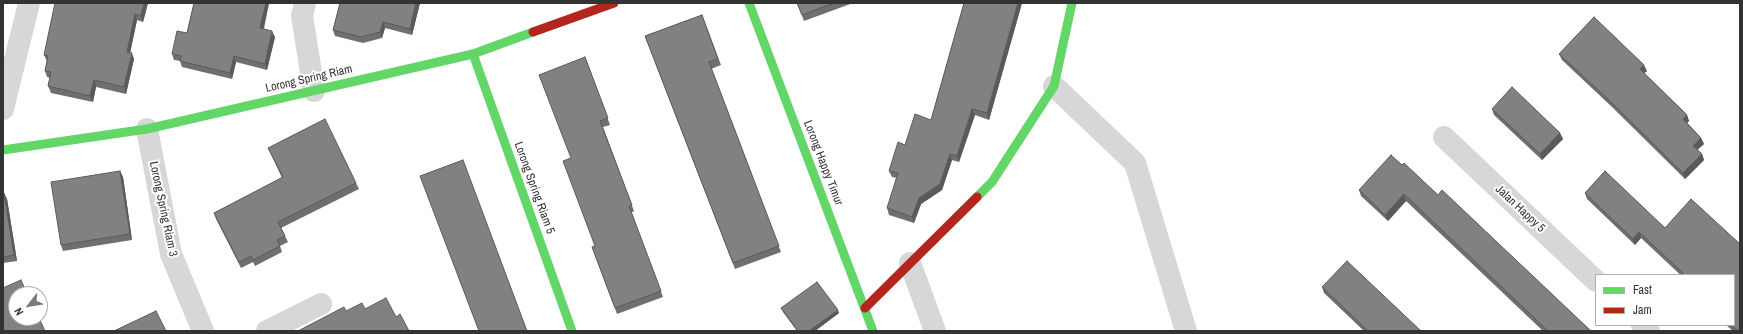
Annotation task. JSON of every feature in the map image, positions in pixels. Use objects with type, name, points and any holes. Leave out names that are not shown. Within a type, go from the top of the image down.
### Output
[{"type":"street","points":[[3,109],[29,3]]},
{"type":"street","points":[[305,3],[302,16],[314,91]]},
{"type":"street","name":"Lorong Spring Riam","points":[[3,150],[147,129],[473,54],[614,3]]},
{"type":"street","name":"Lorong Happy Timur","points":[[749,3],[873,331]]},
{"type":"street","points":[[865,308],[992,182],[1054,86],[1072,3]]},
{"type":"street","name":"Lorong Spring Riam 5","points":[[473,54],[572,331]]},
{"type":"street","points":[[1054,86],[1135,163],[1186,331]]},
{"type":"street","name":"Lorong Spring Riam 3","points":[[147,129],[171,254],[203,331]]},
{"type":"street","name":"Jalan Happy 5","points":[[1444,137],[1595,280]]},
{"type":"street","points":[[910,263],[935,331]]},
{"type":"street","points":[[267,331],[300,324],[321,304]]},
{"type":"building","points":[[55,3],[144,3],[141,16],[135,14],[127,52],[132,53],[124,87],[94,80],[90,96],[48,86],[51,72],[45,71],[48,56],[44,55]]},
{"type":"building","points":[[194,3],[266,3],[260,28],[272,31],[265,64],[234,56],[230,73],[180,61],[181,56],[172,54],[177,31],[187,33]]},
{"type":"building","points":[[340,3],[416,3],[410,29],[383,22],[380,32],[361,37],[333,30]]},
{"type":"building","points":[[797,3],[834,3],[802,15]]},
{"type":"building","points":[[964,3],[1018,3],[987,113],[972,109],[957,156],[950,154],[940,184],[919,198],[912,217],[887,208],[898,173],[889,171],[898,142],[905,145],[915,114],[931,120]]},
{"type":"building","points":[[702,15],[718,59],[709,62],[779,246],[733,263],[645,36]]},
{"type":"building","points":[[1594,17],[1644,65],[1640,69],[1687,115],[1683,119],[1701,138],[1693,146],[1702,154],[1683,173],[1610,101],[1559,54]]},
{"type":"building","points":[[585,57],[608,118],[600,121],[632,205],[629,206],[661,291],[615,308],[592,247],[595,246],[563,161],[571,158],[539,75]]},
{"type":"building","points":[[1512,87],[1560,133],[1540,154],[1492,109]]},
{"type":"building","points":[[325,119],[356,183],[278,222],[285,236],[277,240],[280,246],[253,260],[251,256],[239,262],[214,213],[283,177],[268,148]]},
{"type":"building","points":[[1391,155],[1402,165],[1404,163],[1438,195],[1442,190],[1591,331],[1548,331],[1404,194],[1385,215],[1359,190]]},
{"type":"building","points":[[463,160],[527,331],[479,331],[420,176]]},
{"type":"building","points":[[120,171],[130,234],[61,245],[51,182]]},
{"type":"building","points":[[1605,171],[1665,228],[1691,199],[1740,244],[1740,331],[1732,326],[1735,326],[1735,274],[1682,274],[1683,273],[1639,232],[1633,239],[1585,193]]},
{"type":"building","points":[[3,193],[14,255],[3,257]]},
{"type":"building","points":[[1347,261],[1421,331],[1368,331],[1322,287]]},
{"type":"building","points":[[21,280],[24,286],[8,286],[8,326],[43,326],[45,331],[3,331],[3,288]]},
{"type":"building","points":[[817,282],[838,310],[809,331],[798,331],[781,308]]},
{"type":"building","points":[[386,298],[396,317],[400,314],[409,331],[298,331],[344,307],[346,311],[362,303],[365,309]]},
{"type":"building","points":[[156,311],[166,331],[114,331]]},
{"type":"traffic: fast","points":[[749,3],[873,331]]},
{"type":"traffic: fast","points":[[977,197],[992,182],[1054,86],[1072,3]]},
{"type":"traffic: fast","points":[[3,150],[147,129],[473,54],[533,32]]},
{"type":"traffic: fast","points":[[473,54],[572,331]]},
{"type":"traffic: jam","points":[[533,32],[614,3]]},
{"type":"traffic: jam","points":[[865,308],[977,197]]}]
